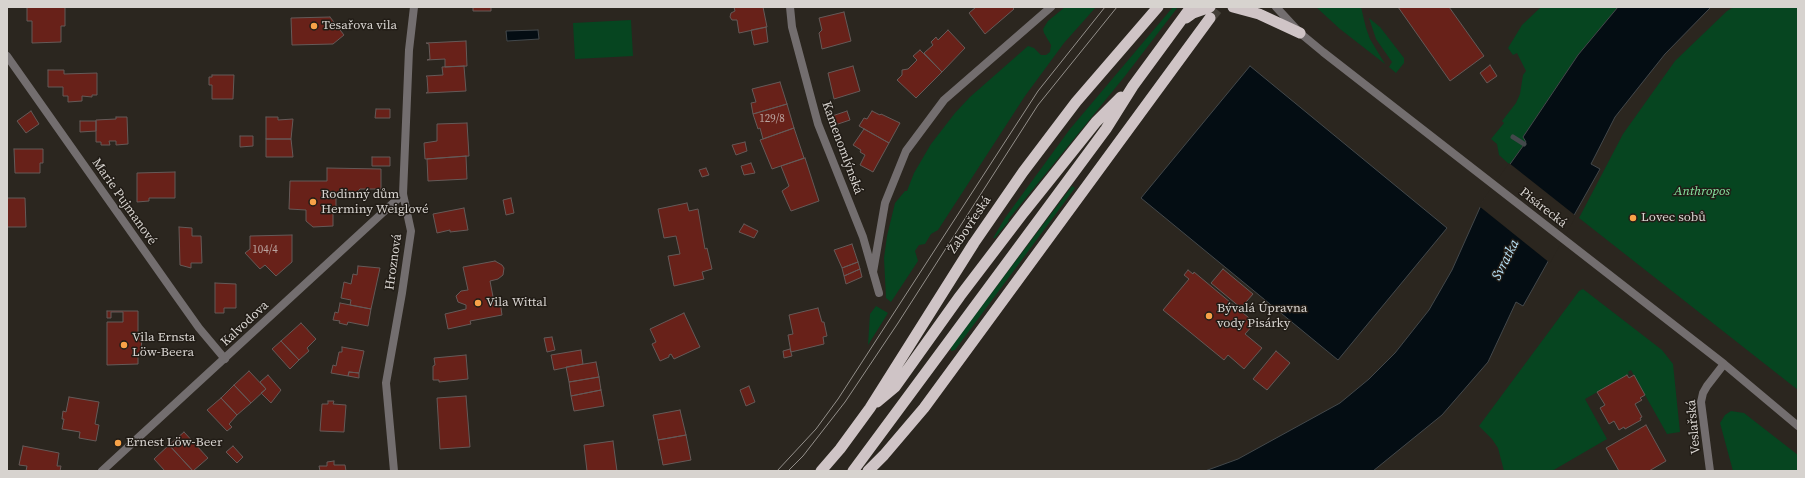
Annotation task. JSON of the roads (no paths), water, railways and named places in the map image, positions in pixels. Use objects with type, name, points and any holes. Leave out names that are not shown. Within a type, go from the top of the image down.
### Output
[{"type":"highway","name":"Žabovřeská","points":[[821,471],[840,449],[870,408],[974,243],[1023,172],[1076,102],[1158,7]]},
{"type":"highway","points":[[853,471],[1106,129],[1133,86],[1191,7]]},
{"type":"highway","points":[[1180,22],[1193,13],[1210,7]]},
{"type":"highway","points":[[1233,7],[1259,14],[1300,33]]},
{"type":"highway","points":[[868,471],[884,455],[924,408],[1210,18]]},
{"type":"highway","points":[[870,408],[895,387],[960,296],[1024,212],[1096,122],[1133,86]]},
{"type":"street","name":"Hroznová","points":[[394,471],[386,383],[411,231],[403,194],[406,98],[409,50],[414,7]]},
{"type":"street","name":"Kamenomlýnská","points":[[790,7],[792,27],[818,124],[863,237],[873,272]]},
{"type":"street","points":[[879,293],[873,272],[886,203],[906,150],[944,100],[1051,7]]},
{"type":"street","name":"Pisárecká","points":[[1276,7],[1300,33],[1323,52],[1724,364],[1798,426]]},
{"type":"street","name":"Marie Pujmanové","points":[[7,56],[176,297],[225,359]]},
{"type":"street","name":"Kalvodova","points":[[102,471],[403,194]]},
{"type":"street","name":"Veslařská","points":[[1710,471],[1701,402],[1703,393],[1707,386],[1724,364]]},
{"type":"water","name":"Svratka","points":[[1618,7],[1711,7],[1665,54],[1615,117],[1591,164],[1600,169],[1523,306],[1516,302],[1488,362],[1442,415],[1373,471],[1205,471],[1238,459],[1340,403],[1369,379],[1395,353],[1429,310],[1452,270],[1482,203],[1526,142],[1523,137],[1578,55]]},
{"type":"water","points":[[538,30],[539,39],[507,41],[506,31]]},
{"type":"water","points":[[1250,66],[1447,228],[1338,360],[1141,198]]},
{"type":"waterway","points":[[1513,137],[1524,144]]},
{"type":"tunnel","points":[[1210,18],[1219,7]]},
{"type":"tram line","points":[[777,471],[816,429],[838,399],[1038,91],[1105,7]]},
{"type":"tram line","points":[[788,471],[803,456],[845,402],[898,323],[1038,105],[1117,7]]},
{"type":"place","name":"Tesařova vila","points":[[314,26]]},
{"type":"place","name":"Rodinný dům Herminy Weiglové","points":[[313,202]]},
{"type":"place","name":"Lovec sobů","points":[[1633,218]]},
{"type":"place","name":"Vila Wittal","points":[[478,303]]},
{"type":"place","name":"Bývalá Úpravna vody Pisárky","points":[[1209,316]]},
{"type":"place","name":"Vila Ernsta Löw-Beera","points":[[124,345]]},
{"type":"place","name":"Ernest Löw-Beer","points":[[118,443]]},
{"type":"park label","name":"Anthropos","points":[[1702,192]]}]
